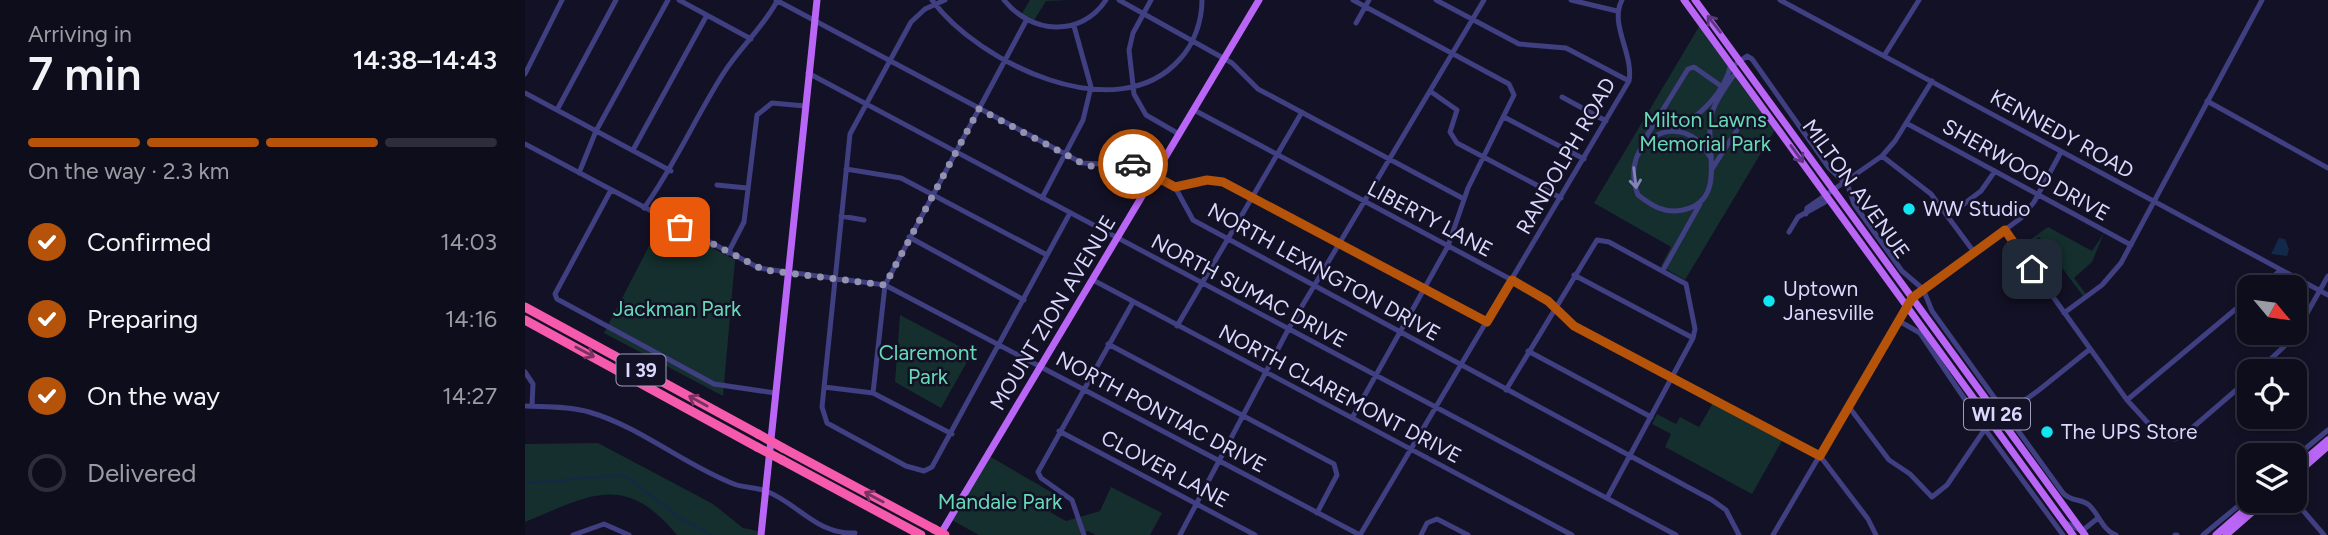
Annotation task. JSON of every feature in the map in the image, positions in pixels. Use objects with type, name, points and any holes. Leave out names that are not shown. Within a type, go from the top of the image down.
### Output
[{"type":"highway","name":"I 39","points":[[525,307],[945,535]]},
{"type":"highway","name":"I 39","points":[[525,320],[921,535]]},
{"type":"main road","points":[[761,535],[817,0]]},
{"type":"main road","name":"MOUNT ZION AVENUE","points":[[937,532],[1042,367],[1259,0]]},
{"type":"main road","name":"MILTON AVENUE","points":[[1684,0],[2077,534]]},
{"type":"main road","name":"MILTON AVENUE","points":[[1695,0],[1912,298],[2063,522],[2077,534]]},
{"type":"main road","points":[[2307,458],[2328,440]]},
{"type":"main road","points":[[2307,464],[2328,446]]},
{"type":"main road","points":[[2217,535],[2242,513]]},
{"type":"main road","points":[[2226,535],[2251,513]]},
{"type":"street","points":[[525,74],[562,0]]},
{"type":"street","points":[[557,110],[616,0]]},
{"type":"street","points":[[579,173],[596,131],[668,0]]},
{"type":"street","points":[[679,0],[751,39]]},
{"type":"street","points":[[644,208],[671,171],[718,82],[751,39],[776,0]]},
{"type":"street","name":"NORTH LEXINGTON DRIVE","points":[[776,0],[1065,155],[1090,166],[1131,164],[1156,175],[1175,187],[1193,220],[1225,240],[1720,505],[1739,535]]},
{"type":"street","points":[[945,0],[933,2],[911,22],[851,134],[824,387],[822,414],[827,423],[906,466],[924,471],[932,467],[1070,214]]},
{"type":"street","points":[[1004,0],[1027,19],[1051,28],[1074,26],[1095,14],[1106,0]]},
{"type":"street","points":[[1119,0],[1224,58],[1238,67],[1258,89],[1464,199]]},
{"type":"street","points":[[1151,0],[1129,50],[1133,85],[1143,111],[1179,135]]},
{"type":"street","points":[[933,2],[963,34],[1005,61],[1049,80],[1091,87],[1133,85],[1168,70],[1183,56],[1193,40],[1202,0]]},
{"type":"street","points":[[1352,418],[1448,246],[1464,199],[1514,95],[1513,89],[1453,53],[1353,0]]},
{"type":"street","points":[[1356,23],[1369,0]]},
{"type":"street","points":[[1436,0],[1519,44],[1566,48],[1629,81]]},
{"type":"street","points":[[1180,535],[1289,328],[1484,0]]},
{"type":"street","points":[[1571,0],[1617,11],[1622,0]]},
{"type":"street","name":"KENNEDY ROAD","points":[[1780,0],[2328,295]]},
{"type":"street","points":[[1885,57],[1919,0]]},
{"type":"street","points":[[2064,313],[2109,278],[2131,245],[2262,0]]},
{"type":"street","name":"RANDOLPH ROAD","points":[[1360,535],[1629,81],[1630,65],[1617,11]]},
{"type":"street","points":[[633,150],[707,15]]},
{"type":"street","points":[[873,393],[885,285],[1027,19]]},
{"type":"street","points":[[1042,198],[1083,120],[1091,87],[1074,26]]},
{"type":"street","points":[[1663,270],[1711,184],[1710,108],[1732,65],[1747,56],[1752,59],[1829,168],[1846,183],[1854,204],[1902,271],[1923,289],[1932,312],[2066,496],[2086,503],[2110,533],[2116,535]]},
{"type":"street","points":[[1647,141],[1688,69],[1694,67],[1722,83]]},
{"type":"street","name":"NORTH SUMAC DRIVE","points":[[808,73],[1676,535]]},
{"type":"street","points":[[1705,195],[1688,209],[1663,210],[1639,195],[1633,168],[1639,150],[1647,141],[1710,108],[1733,76],[1738,74]]},
{"type":"street","points":[[1789,232],[1798,217],[1825,202],[1827,195],[1882,156],[1932,81]]},
{"type":"street","points":[[1430,91],[1457,110],[1450,132],[1452,138],[1561,198]]},
{"type":"street","points":[[525,93],[671,171]]},
{"type":"street","points":[[1562,97],[1607,121]]},
{"type":"street","points":[[2207,101],[2328,168]]},
{"type":"street","points":[[729,253],[744,222],[758,113],[772,103],[805,106]]},
{"type":"street","name":"LIBERTY LANE","points":[[1194,110],[1512,280],[1555,308],[1574,326],[1820,456],[1868,519],[1876,535]]},
{"type":"street","points":[[1177,326],[1302,112]]},
{"type":"street","points":[[1504,117],[1584,159]]},
{"type":"street","name":"SHERWOOD DRIVE","points":[[1906,123],[2131,245]]},
{"type":"street","points":[[1653,127],[1657,135]]},
{"type":"street","points":[[1671,130],[1683,133],[1701,144],[1710,157]]},
{"type":"street","points":[[1712,169],[1737,130]]},
{"type":"street","points":[[1701,144],[1709,140]]},
{"type":"street","name":"NORTH PONTIAC DRIVE","points":[[525,144],[764,270],[885,285],[1360,535]]},
{"type":"street","points":[[1773,535],[1912,298],[2025,213],[2061,152]]},
{"type":"street","points":[[1882,156],[1925,187],[1974,252]]},
{"type":"street","points":[[846,169],[892,174],[1047,256]]},
{"type":"street","points":[[1948,216],[1980,191],[1994,171]]},
{"type":"street","points":[[1175,187],[1214,180],[1252,197],[1487,322]]},
{"type":"street","points":[[717,186],[747,188]]},
{"type":"street","points":[[611,190],[555,294],[557,299],[714,384],[775,393]]},
{"type":"street","points":[[1688,209],[1693,216]]},
{"type":"street","points":[[841,216],[864,220]]},
{"type":"street","points":[[2005,230],[2127,400],[2164,438],[2175,439],[2184,435],[2237,389]]},
{"type":"street","points":[[909,237],[1024,300]]},
{"type":"street","points":[[1506,390],[1594,242],[1599,239],[1681,280],[1688,290],[1695,329],[1693,338],[1607,498]]},
{"type":"street","points":[[2275,275],[2281,270]]},
{"type":"street","points":[[1574,275],[1693,338]]},
{"type":"street","points":[[2271,359],[2287,345],[2328,276]]},
{"type":"street","name":"NORTH CLAREMONT DRIVE","points":[[1093,280],[1572,535]]},
{"type":"street","points":[[1084,535],[1072,500],[1038,474],[1059,431],[1133,302]]},
{"type":"street","points":[[2127,400],[2237,308]]},
{"type":"street","points":[[1899,321],[1920,333],[1985,429],[2063,535]]},
{"type":"street","points":[[1108,344],[1333,464],[1337,475],[1317,513]]},
{"type":"street","points":[[1849,407],[1889,460],[1910,474],[1932,497],[1947,485],[1985,429],[2090,349]]},
{"type":"street","points":[[1528,351],[1651,417]]},
{"type":"street","points":[[525,372],[533,384],[529,406],[577,409],[602,416],[734,484],[766,491],[800,509],[812,523],[828,532],[855,533]]},
{"type":"street","points":[[824,387],[873,393],[952,433]]},
{"type":"street","points":[[2307,447],[2328,429]]},
{"type":"street","name":"CLOVER LANE","points":[[1059,431],[1255,535]]},
{"type":"street","points":[[2203,535],[2237,507]]},
{"type":"street","points":[[2305,513],[2324,535]]},
{"type":"street","points":[[2077,534],[2098,518]]},
{"type":"street","points":[[1421,535],[1427,523],[1437,519],[1468,535]]},
{"type":"street","points":[[573,535],[604,524],[629,535]]},
{"type":"green space","points":[[1030,0],[1069,0],[1046,1],[1033,22],[1021,15]]},
{"type":"green space","name":"Milton Lawns Memorial Park","points":[[1700,25],[1776,128],[1685,280],[1661,266],[1671,247],[1594,203]]},
{"type":"green space","name":"Jackman Park","points":[[662,221],[735,260],[723,396],[604,333]]},
{"type":"green space","points":[[2048,227],[2092,251],[2104,233],[2092,262],[2074,278],[2086,294],[2083,296],[2039,237],[2021,249],[2020,247]]},
{"type":"green space","name":"Claremont Park","points":[[900,315],[972,353],[941,408],[895,382]]},
{"type":"green space","points":[[1713,403],[1783,439],[1752,494],[1665,447],[1671,434],[1652,424],[1657,414],[1676,424],[1680,417],[1699,427]]},
{"type":"green space","points":[[598,443],[713,504],[743,528],[758,531],[757,535],[677,535],[658,515],[640,502],[622,496],[605,495],[568,504],[525,522],[525,444]]},
{"type":"green space","name":"Mandale Park","points":[[989,456],[1058,496],[1050,512],[1066,521],[1100,511],[1111,487],[1162,513],[1150,535],[1096,535],[1088,531],[1080,535],[979,535],[950,519]]},
{"type":"water","points":[[2279,238],[2285,239],[2289,249],[2287,256],[2271,254]]},
{"type":"waterway","points":[[525,483],[624,475],[680,518],[711,535]]},
{"type":"way so far","points":[[680,227],[764,270],[885,285],[979,109],[1090,166],[1133,164]]},
{"type":"place","name":"WW Studio","points":[[1909,209]]},
{"type":"place","name":"Uptown Janesville","points":[[1769,301]]},
{"type":"place","name":"The UPS Store","points":[[2047,432]]},
{"type":"route","points":[[1133,164],[1175,187],[1207,180],[1223,182],[1487,322],[1512,280],[1548,301],[1574,326],[1820,456],[1912,298],[2005,230],[2032,269]]}]
